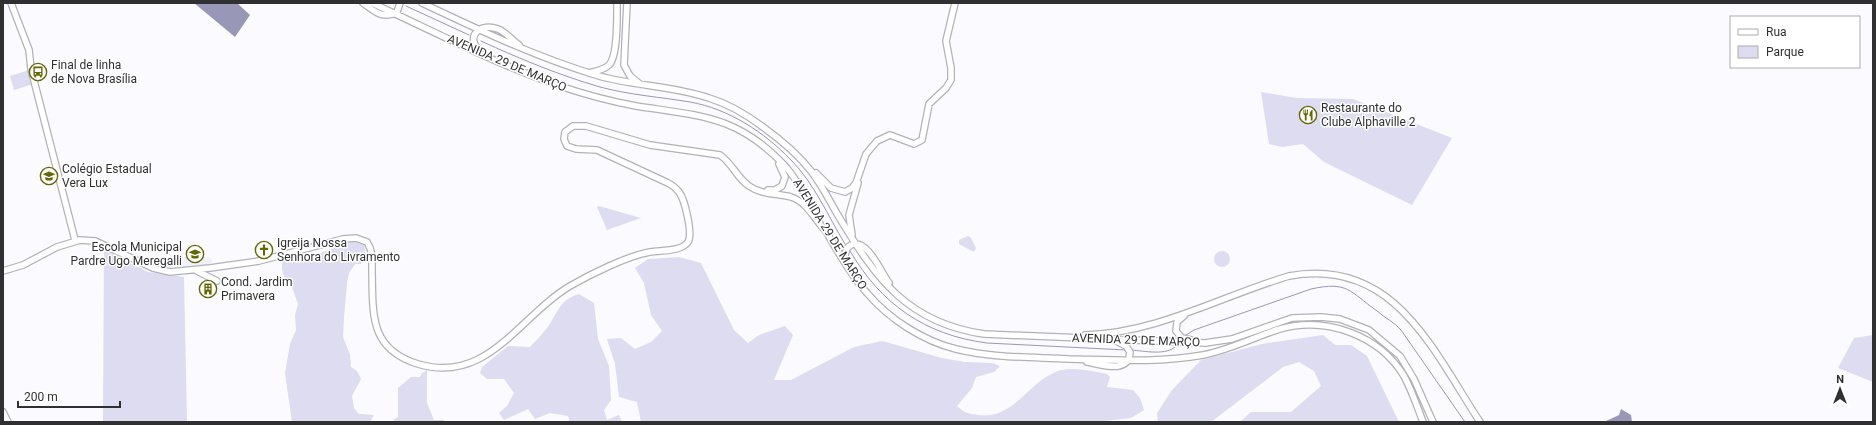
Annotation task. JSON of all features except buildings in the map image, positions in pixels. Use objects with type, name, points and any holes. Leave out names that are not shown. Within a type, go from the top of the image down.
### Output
[{"type":"main road","points":[[11,3],[31,56],[31,69],[75,240]]},
{"type":"main road","points":[[363,3],[380,15],[395,13],[400,8],[400,3]]},
{"type":"main road","name":"AVENIDA 29 DE MARÇO","points":[[372,3],[484,55],[541,79],[585,94],[619,102],[717,119],[746,134],[775,157],[797,182],[846,264],[866,293],[883,309],[910,329],[954,349],[1059,358],[1089,362],[1111,368],[1120,366],[1127,359],[1178,359],[1205,355],[1228,349],[1280,329],[1304,325],[1338,328],[1361,337],[1394,363],[1410,388],[1423,422]]},
{"type":"main road","name":"AVENIDA 29 DE MARÇO","points":[[422,3],[525,50],[588,73],[643,86],[691,93],[725,104],[763,126],[803,161],[818,180],[854,242],[863,246],[870,252],[880,271],[897,296],[924,314],[963,330],[984,334],[1205,343],[1232,339],[1284,319],[1321,317],[1349,322],[1368,330],[1400,356],[1414,379],[1433,422]]},
{"type":"main road","points":[[588,73],[602,69],[611,63],[614,54],[618,3]]},
{"type":"main road","points":[[627,3],[624,65],[631,77],[643,86]]},
{"type":"main road","points":[[803,161],[831,188],[840,192],[848,190],[854,186],[868,150],[877,141],[886,136],[894,136],[914,144],[922,140],[929,104],[946,88],[951,80],[952,68],[946,41],[956,3]]},
{"type":"main road","points":[[480,29],[475,34],[473,40],[476,48],[484,55]]},
{"type":"main road","points":[[3,271],[23,265],[75,240],[95,241],[159,270],[170,272],[259,261],[343,239],[356,238],[364,240],[369,245],[372,253],[374,320],[376,330],[383,342],[398,355],[419,364],[444,366],[462,365],[474,362],[490,353],[541,307],[570,286],[643,254],[682,246],[690,238],[690,228],[683,201],[677,189],[668,183],[602,152],[567,146],[565,136],[569,128],[576,125],[586,126],[650,145],[720,155],[727,160],[745,183],[757,190],[790,197],[806,206],[826,231]]},
{"type":"main road","points":[[745,183],[765,190],[779,189],[782,186],[785,177],[775,157]]},
{"type":"main road","points":[[846,264],[846,250],[854,242],[849,221],[850,210],[864,161]]},
{"type":"main road","points":[[195,270],[217,281]]},
{"type":"main road","points":[[1035,336],[1121,332],[1191,312],[1289,276],[1311,273],[1326,273],[1344,276],[1383,293],[1405,312],[1415,324],[1480,422]]},
{"type":"main road","points":[[1191,312],[1179,319],[1176,325],[1176,332],[1179,336],[1186,340],[1205,343]]},
{"type":"main road","points":[[1110,339],[1123,344],[1130,352],[1127,359]]},
{"type":"main road","points":[[3,412],[8,422]]},
{"type":"shaded area","name":"Escola Municipal Pardre Ugo Meregalli","points":[[191,250],[212,259],[212,262],[207,266],[180,268]]},
{"type":"green space","points":[[29,70],[33,84],[14,90],[10,76]]},
{"type":"green space","points":[[1261,92],[1297,98],[1353,99],[1452,138],[1412,205],[1324,162],[1303,144],[1282,147],[1269,144]]},
{"type":"green space","points":[[599,206],[641,218],[607,230],[597,207]]},
{"type":"green space","points":[[968,236],[971,238],[976,248],[974,252],[959,244],[959,240]]},
{"type":"green space","points":[[351,241],[364,245],[366,254],[361,264],[355,264],[349,273],[343,337],[350,355],[351,367],[357,371],[361,379],[352,396],[354,408],[359,414],[374,415],[370,422],[292,422],[285,373],[290,344],[296,330],[295,315],[298,304],[291,284],[285,279],[282,270],[282,261],[304,255],[321,253]]},
{"type":"green space","points":[[104,250],[148,272],[184,277],[187,422],[103,422]]},
{"type":"green space","points":[[1222,251],[1229,256],[1230,259],[1225,266],[1222,267],[1215,262],[1214,259],[1219,252]]},
{"type":"green space","points":[[679,257],[701,263],[734,330],[748,343],[759,335],[785,326],[793,335],[774,380],[791,380],[854,347],[882,341],[942,358],[965,362],[992,363],[1000,366],[994,372],[976,377],[972,388],[957,406],[969,414],[992,415],[1002,411],[1050,375],[1061,370],[1072,369],[1107,374],[1110,377],[1107,387],[1133,390],[1140,398],[1144,410],[1131,418],[1095,422],[641,422],[637,402],[619,397],[615,364],[607,339],[621,338],[635,349],[651,342],[662,331],[651,315],[644,283],[635,268],[648,259]]},
{"type":"green space","points":[[579,294],[594,303],[598,339],[609,366],[611,400],[604,410],[607,420],[619,415],[622,422],[570,422],[568,416],[550,413],[535,419],[528,409],[504,420],[499,413],[507,406],[514,393],[504,379],[487,379],[480,373],[482,367],[508,346],[530,347],[547,328],[563,303]]},
{"type":"green space","points":[[1323,335],[1335,345],[1351,345],[1367,356],[1399,422],[1240,422],[1251,412],[1291,412],[1321,386],[1314,371],[1299,362],[1283,367],[1211,422],[1158,422],[1157,413],[1172,390],[1201,360],[1262,344]]},
{"type":"green space","points":[[1873,335],[1873,382],[1838,368],[1854,338]]},
{"type":"green space","points":[[427,370],[427,403],[434,420],[443,420],[447,422],[398,422],[393,420],[398,417],[398,388],[411,377],[420,377],[422,373]]},
{"type":"water","points":[[194,3],[237,3],[250,15],[235,37]]},
{"type":"water","points":[[1621,409],[1631,415],[1632,422],[1604,422],[1619,415]]},
{"type":"waterway","points":[[406,6],[469,35]]},
{"type":"waterway","points":[[481,41],[540,66],[600,87],[704,105],[745,123],[781,150],[799,169],[814,189],[845,244]]},
{"type":"waterway","points":[[850,251],[862,270],[876,287],[891,301],[907,314],[944,333],[987,343],[1126,350]]},
{"type":"waterway","points":[[1186,335],[1194,330],[1311,289],[1333,286],[1341,287],[1354,293],[1401,330],[1465,422]]},
{"type":"waterway","points":[[1131,350],[1161,352],[1167,351],[1176,346]]},
{"type":"place","name":"Final de linha de Nova Brasília","points":[[38,72]]},
{"type":"place","name":"Restaurante do Clube Alphaville 2","points":[[1308,115]]},
{"type":"place","name":"Colégio Estadual Vera Lux","points":[[49,176]]},
{"type":"place","name":"Igreija Nossa Senhora do Livramento","points":[[264,250]]},
{"type":"place","name":"Escola Municipal Pardre Ugo Meregalli","points":[[195,254]]},
{"type":"place","name":"Cond. Jardim Primavera","points":[[208,289]]}]
